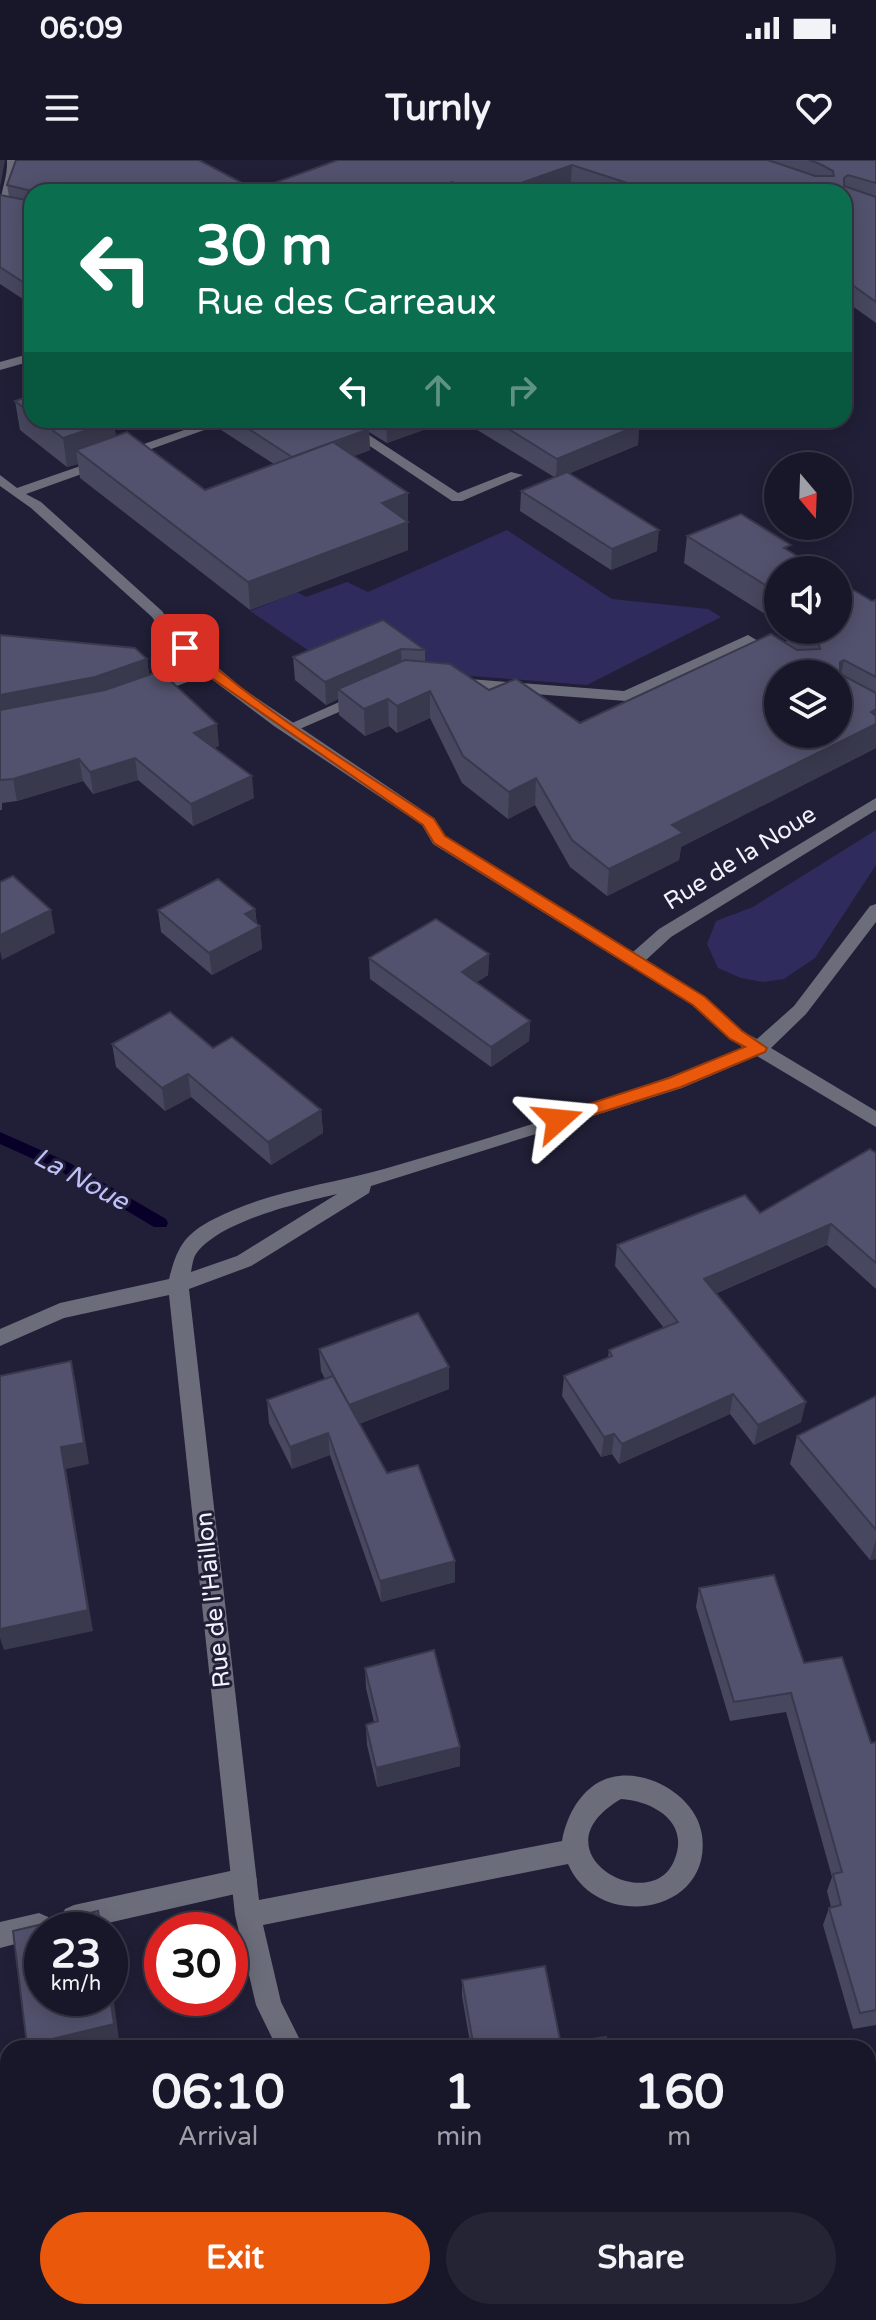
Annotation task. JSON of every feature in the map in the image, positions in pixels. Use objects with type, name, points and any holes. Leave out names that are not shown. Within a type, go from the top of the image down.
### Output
[{"type":"street","points":[[4,208],[13,176],[12,160]]},
{"type":"street","points":[[0,366],[24,359]]},
{"type":"street","points":[[15,493],[203,428]]},
{"type":"street","points":[[349,428],[457,498],[516,475]]},
{"type":"street","points":[[0,479],[15,493],[36,505],[157,614],[161,627],[208,669],[428,822],[439,840],[699,1001],[736,1035],[876,1120]]},
{"type":"street","points":[[435,682],[626,696],[748,639],[782,660]]},
{"type":"street","points":[[135,696],[208,669]]},
{"type":"street","points":[[289,728],[375,691]]},
{"type":"street","name":"Rue de la Noue","points":[[634,961],[665,933],[876,803]]},
{"type":"street","points":[[178,1285],[186,1251],[219,1225],[272,1202],[383,1176],[675,1083],[759,1048],[800,1010],[876,910]]},
{"type":"street","points":[[0,1338],[60,1311],[178,1285],[244,1261],[304,1221],[383,1176]]},
{"type":"street","name":"Rue de l'Haillon","points":[[178,1285],[248,1912]]},
{"type":"street","points":[[618,1787],[641,1787],[661,1795],[679,1810],[689,1830],[690,1851],[684,1871],[668,1887],[647,1895],[624,1895],[602,1887],[585,1871],[576,1850],[575,1829],[582,1810],[598,1795],[618,1787]]},
{"type":"street","points":[[248,1915],[576,1850]]},
{"type":"street","points":[[0,1935],[244,1880]]},
{"type":"street","name":"Rue de l'Haillon","points":[[248,1915],[269,2005],[287,2040]]},
{"type":"shaded area","points":[[507,530],[612,599],[708,609],[721,617],[587,685],[330,665],[250,611],[297,592],[306,597],[347,582],[368,592]]},
{"type":"shaded area","points":[[876,830],[876,865],[815,958],[784,979],[763,982],[741,978],[718,968],[707,944],[716,921],[753,907]]},
{"type":"building","points":[[16,160],[199,160],[244,184],[24,184],[24,189],[7,185]]},
{"type":"building","points":[[338,160],[768,160],[815,176],[834,176],[833,171],[809,160],[876,160],[876,183],[848,175],[844,178],[844,184],[630,184],[572,165],[518,184],[272,184]]},
{"type":"building","points":[[852,189],[876,197],[876,302],[852,285]]},
{"type":"building","points":[[0,195],[24,200],[24,283],[0,267]]},
{"type":"building","points":[[24,398],[24,408],[15,401]]},
{"type":"building","points":[[50,428],[93,428],[63,438]]},
{"type":"building","points":[[247,428],[369,429],[292,457]]},
{"type":"building","points":[[507,428],[632,428],[557,459]]},
{"type":"building","points":[[127,432],[205,490],[333,442],[408,493],[382,503],[408,522],[248,582],[76,450]]},
{"type":"building","points":[[567,472],[659,530],[612,549],[521,491]]},
{"type":"building","points":[[741,514],[764,528],[764,540],[783,540],[791,545],[784,548],[797,556],[764,556],[764,584],[687,536]]},
{"type":"building","points":[[852,589],[872,601],[876,600],[876,677],[852,664],[852,660],[764,660],[764,748],[828,748],[672,825],[683,833],[609,869],[572,840],[536,778],[509,792],[463,756],[430,691],[397,706],[388,699],[364,709],[338,689],[405,660],[450,664],[489,690],[516,679],[580,723],[764,637],[764,644],[787,644],[797,650],[820,649],[819,645],[852,644]]},
{"type":"building","points":[[383,620],[425,650],[401,649],[325,682],[293,657]]},
{"type":"building","points":[[0,635],[135,648],[147,659],[95,677],[0,695]]},
{"type":"building","points":[[160,671],[217,724],[194,733],[252,776],[191,804],[135,758],[90,772],[79,759],[0,780],[0,710],[105,690]]},
{"type":"building","points":[[852,680],[876,693],[876,709],[871,712],[876,716],[876,724],[852,736]]},
{"type":"building","points":[[13,876],[51,910],[0,935],[0,882]]},
{"type":"building","points":[[218,879],[255,909],[245,914],[260,926],[209,953],[158,910]]},
{"type":"building","points":[[436,919],[489,954],[462,972],[530,1021],[491,1047],[369,958]]},
{"type":"building","points":[[170,1012],[213,1048],[232,1037],[321,1110],[268,1142],[188,1074],[162,1088],[112,1044]]},
{"type":"building","points":[[870,1149],[876,1153],[876,1263],[831,1224],[704,1279],[806,1402],[758,1425],[733,1394],[622,1444],[614,1434],[604,1437],[564,1376],[612,1356],[609,1350],[678,1322],[617,1245],[745,1195],[760,1213]]},
{"type":"building","points":[[418,1313],[449,1367],[349,1405],[319,1349]]},
{"type":"building","points":[[71,1361],[84,1443],[61,1447],[88,1610],[0,1629],[0,1376]]},
{"type":"building","points":[[333,1376],[387,1473],[418,1465],[455,1561],[380,1581],[328,1433],[290,1447],[267,1400]]},
{"type":"building","points":[[876,1396],[876,1530],[797,1436]]},
{"type":"building","points":[[774,1575],[804,1663],[842,1657],[871,1743],[876,1742],[876,2010],[860,2013],[829,1908],[841,1905],[833,1874],[842,1872],[791,1693],[734,1702],[699,1588]]},
{"type":"building","points":[[434,1650],[460,1747],[376,1768],[366,1725],[378,1721],[365,1668]]},
{"type":"building","points":[[24,1928],[24,2016],[113,2016],[114,2024],[48,2040],[26,2040],[13,1931]]},
{"type":"building","points":[[545,1966],[560,2040],[473,2040],[462,1980]]},
{"type":"waterway","name":"La Noue","points":[[0,1138],[65,1167],[160,1223]]},
{"type":"route","points":[[185,648],[208,669],[289,728],[428,822],[439,840],[699,1001],[736,1035],[759,1048],[675,1083],[558,1120]]}]
